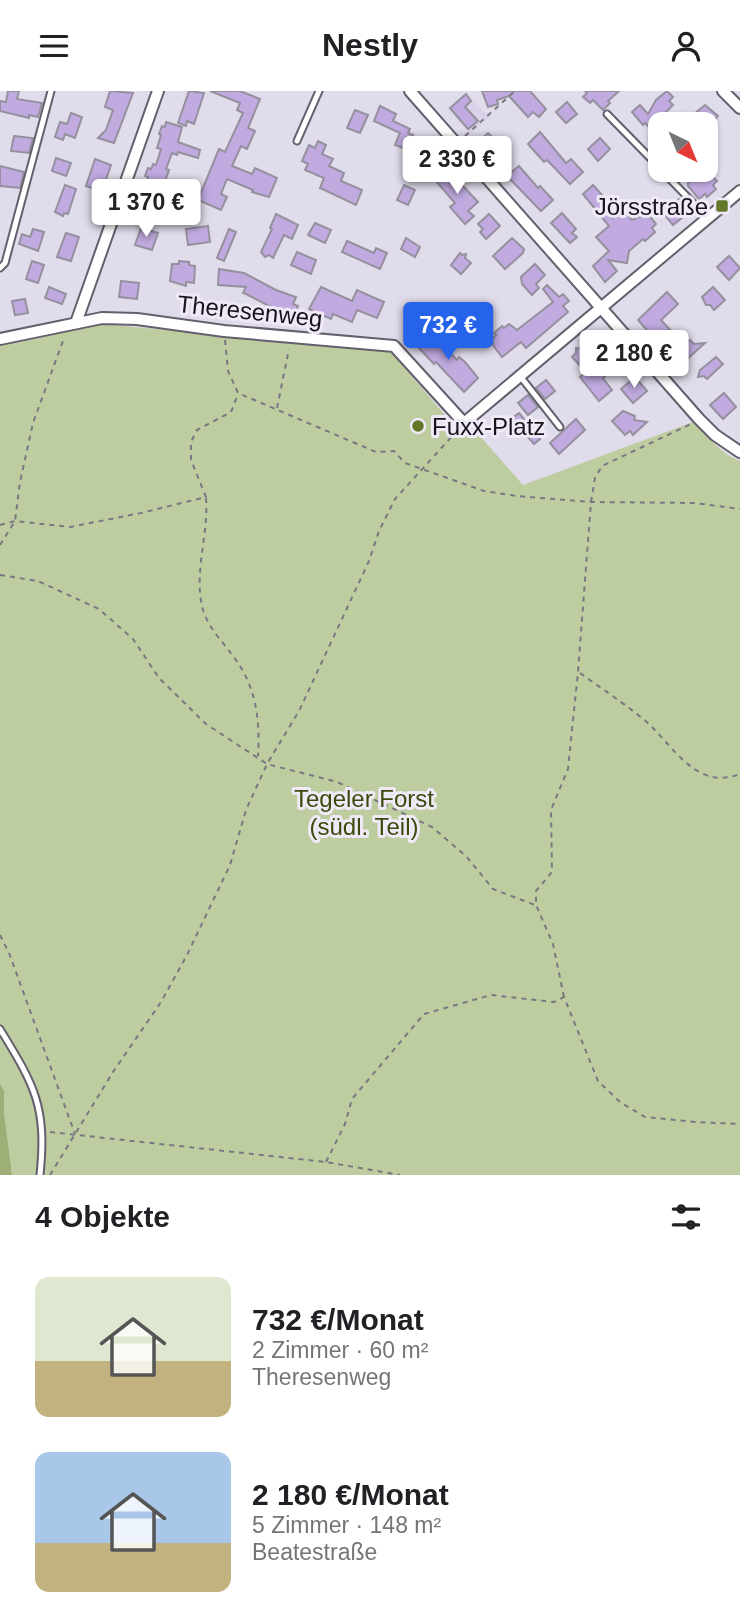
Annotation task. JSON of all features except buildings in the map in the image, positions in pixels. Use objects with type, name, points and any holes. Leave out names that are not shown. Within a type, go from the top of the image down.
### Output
[{"type":"street","points":[[76,323],[158,91]]},
{"type":"street","points":[[410,91],[699,419],[737,451]]},
{"type":"street","points":[[723,91],[740,109]]},
{"type":"street","points":[[464,423],[740,191]]},
{"type":"street","name":"Theresenweg","points":[[0,339],[102,318],[137,319],[291,338],[394,346],[464,423]]},
{"type":"lane","points":[[0,268],[5,263],[51,91]]},
{"type":"lane","points":[[297,141],[319,91]]},
{"type":"lane","points":[[607,114],[648,157]]},
{"type":"lane","points":[[673,182],[708,218]]},
{"type":"lane","points":[[520,376],[560,427]]},
{"type":"lane","points":[[0,1030],[25,1070],[41,1114],[40,1175]]},
{"type":"path","points":[[456,144],[515,91]]},
{"type":"path","points":[[0,545],[15,521],[20,482],[33,423],[65,335],[76,323]]},
{"type":"path","points":[[225,331],[228,371],[238,393],[376,452],[394,451],[405,463],[423,471],[484,491],[516,496],[591,502],[695,503],[740,509]]},
{"type":"path","points":[[277,409],[291,338]]},
{"type":"path","points":[[238,393],[231,412],[197,430],[191,442],[191,460],[205,497],[207,512],[199,591],[204,613],[240,666],[255,703],[260,725],[258,757]]},
{"type":"path","points":[[699,419],[602,466],[595,478],[568,769],[551,810],[552,872],[536,891],[536,905],[553,943],[564,997],[598,1081],[620,1102],[645,1117],[740,1124]]},
{"type":"path","points":[[50,1175],[113,1072],[162,1002],[187,955],[230,865],[246,810],[267,764],[299,712],[395,499],[464,423]]},
{"type":"path","points":[[0,525],[15,521],[70,527],[205,497]]},
{"type":"path","points":[[0,575],[38,581],[99,609],[133,639],[159,678],[206,724],[267,764],[337,782],[432,827],[466,856],[493,890],[536,905]]},
{"type":"path","points":[[578,672],[645,720],[684,763],[703,773],[727,779],[740,774]]},
{"type":"path","points":[[0,935],[9,953],[75,1135]]},
{"type":"path","points":[[326,1162],[345,1124],[352,1099],[424,1014],[491,995],[554,1002],[564,997]]},
{"type":"path","points":[[42,1131],[326,1162],[400,1175]]},
{"type":"shaded area","points":[[473,100],[489,117],[467,137],[464,134],[478,121],[472,114],[461,124],[454,117]]},
{"type":"shaded area","points":[[0,1083],[4,1091],[12,1175],[0,1175]]},
{"type":"green space","name":"Tegeler Forst (südl. Teil)","points":[[103,324],[390,351],[463,436],[474,429],[523,485],[693,422],[720,449],[740,461],[740,1175],[12,1175],[4,1091],[0,1083],[0,346]]},
{"type":"place","name":"Jörsstraße","points":[[722,206]]},
{"type":"place","name":"Fuxx-Platz","points":[[418,426]]}]
